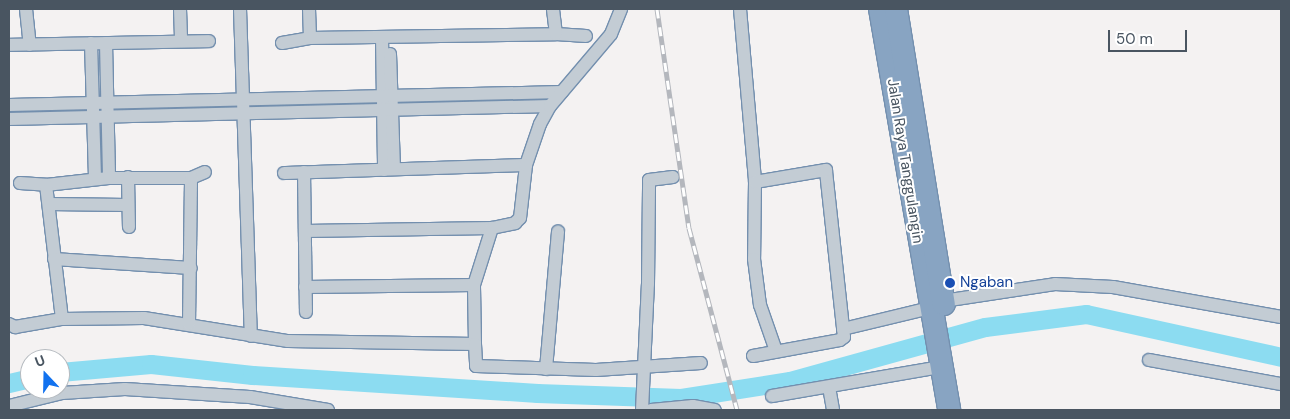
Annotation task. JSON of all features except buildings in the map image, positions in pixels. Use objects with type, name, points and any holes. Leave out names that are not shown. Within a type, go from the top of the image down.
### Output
[{"type":"highway","name":"Jalan Raya Tanggulangin","points":[[880,9],[937,307]]},
{"type":"highway","points":[[896,9],[937,307],[949,410]]},
{"type":"highway","points":[[944,360],[964,410]]},
{"type":"street","points":[[26,9],[30,45]]},
{"type":"street","points":[[180,9],[181,40]]},
{"type":"street","points":[[240,9],[251,336]]},
{"type":"street","points":[[309,9],[310,38]]},
{"type":"street","points":[[553,9],[556,34]]},
{"type":"street","points":[[305,231],[492,228],[515,223],[520,218],[526,166],[550,106],[611,34],[621,9]]},
{"type":"street","points":[[740,9],[755,182],[754,259],[760,305],[776,351]]},
{"type":"street","points":[[282,43],[310,38],[556,34],[586,36]]},
{"type":"street","points":[[386,37],[389,170]]},
{"type":"street","points":[[9,45],[181,40],[209,41]]},
{"type":"street","points":[[91,43],[95,179]]},
{"type":"street","points":[[106,43],[110,178]]},
{"type":"street","points":[[9,105],[387,94],[562,92]]},
{"type":"street","points":[[9,119],[550,106]]},
{"type":"street","points":[[284,172],[526,166]]},
{"type":"street","points":[[753,356],[840,340],[843,329],[826,170],[755,182]]},
{"type":"street","points":[[20,184],[46,185],[128,177],[192,178],[205,172]]},
{"type":"street","points":[[304,172],[306,312]]},
{"type":"street","points":[[128,177],[129,227]]},
{"type":"street","points":[[674,177],[649,180],[648,284],[643,371],[645,407],[693,406],[715,410]]},
{"type":"street","points":[[189,324],[192,178]]},
{"type":"street","points":[[46,185],[62,319]]},
{"type":"street","points":[[49,204],[128,205]]},
{"type":"street","points":[[492,228],[474,285],[476,366],[643,371],[701,363]]},
{"type":"street","points":[[546,369],[558,232]]},
{"type":"street","points":[[54,259],[191,268]]},
{"type":"street","points":[[843,329],[937,307],[1055,284],[1113,287],[1281,317]]},
{"type":"street","points":[[305,287],[474,285]]},
{"type":"street","points":[[9,324],[15,327],[62,319],[144,318],[288,341],[475,344]]},
{"type":"street","points":[[772,396],[830,387],[944,360]]},
{"type":"street","points":[[1149,360],[1281,384]]},
{"type":"street","points":[[830,387],[833,410]]},
{"type":"street","points":[[9,406],[32,405],[62,394],[125,390],[250,397],[328,410]]},
{"type":"waterway","points":[[70,371],[151,364],[252,375],[537,393],[681,398],[790,381],[985,327],[1086,314],[1281,357]]},
{"type":"waterway","points":[[9,383],[20,380]]},
{"type":"railway","points":[[657,9],[689,228],[737,410]]},
{"type":"place","name":"Ngaban","points":[[950,283]]}]
